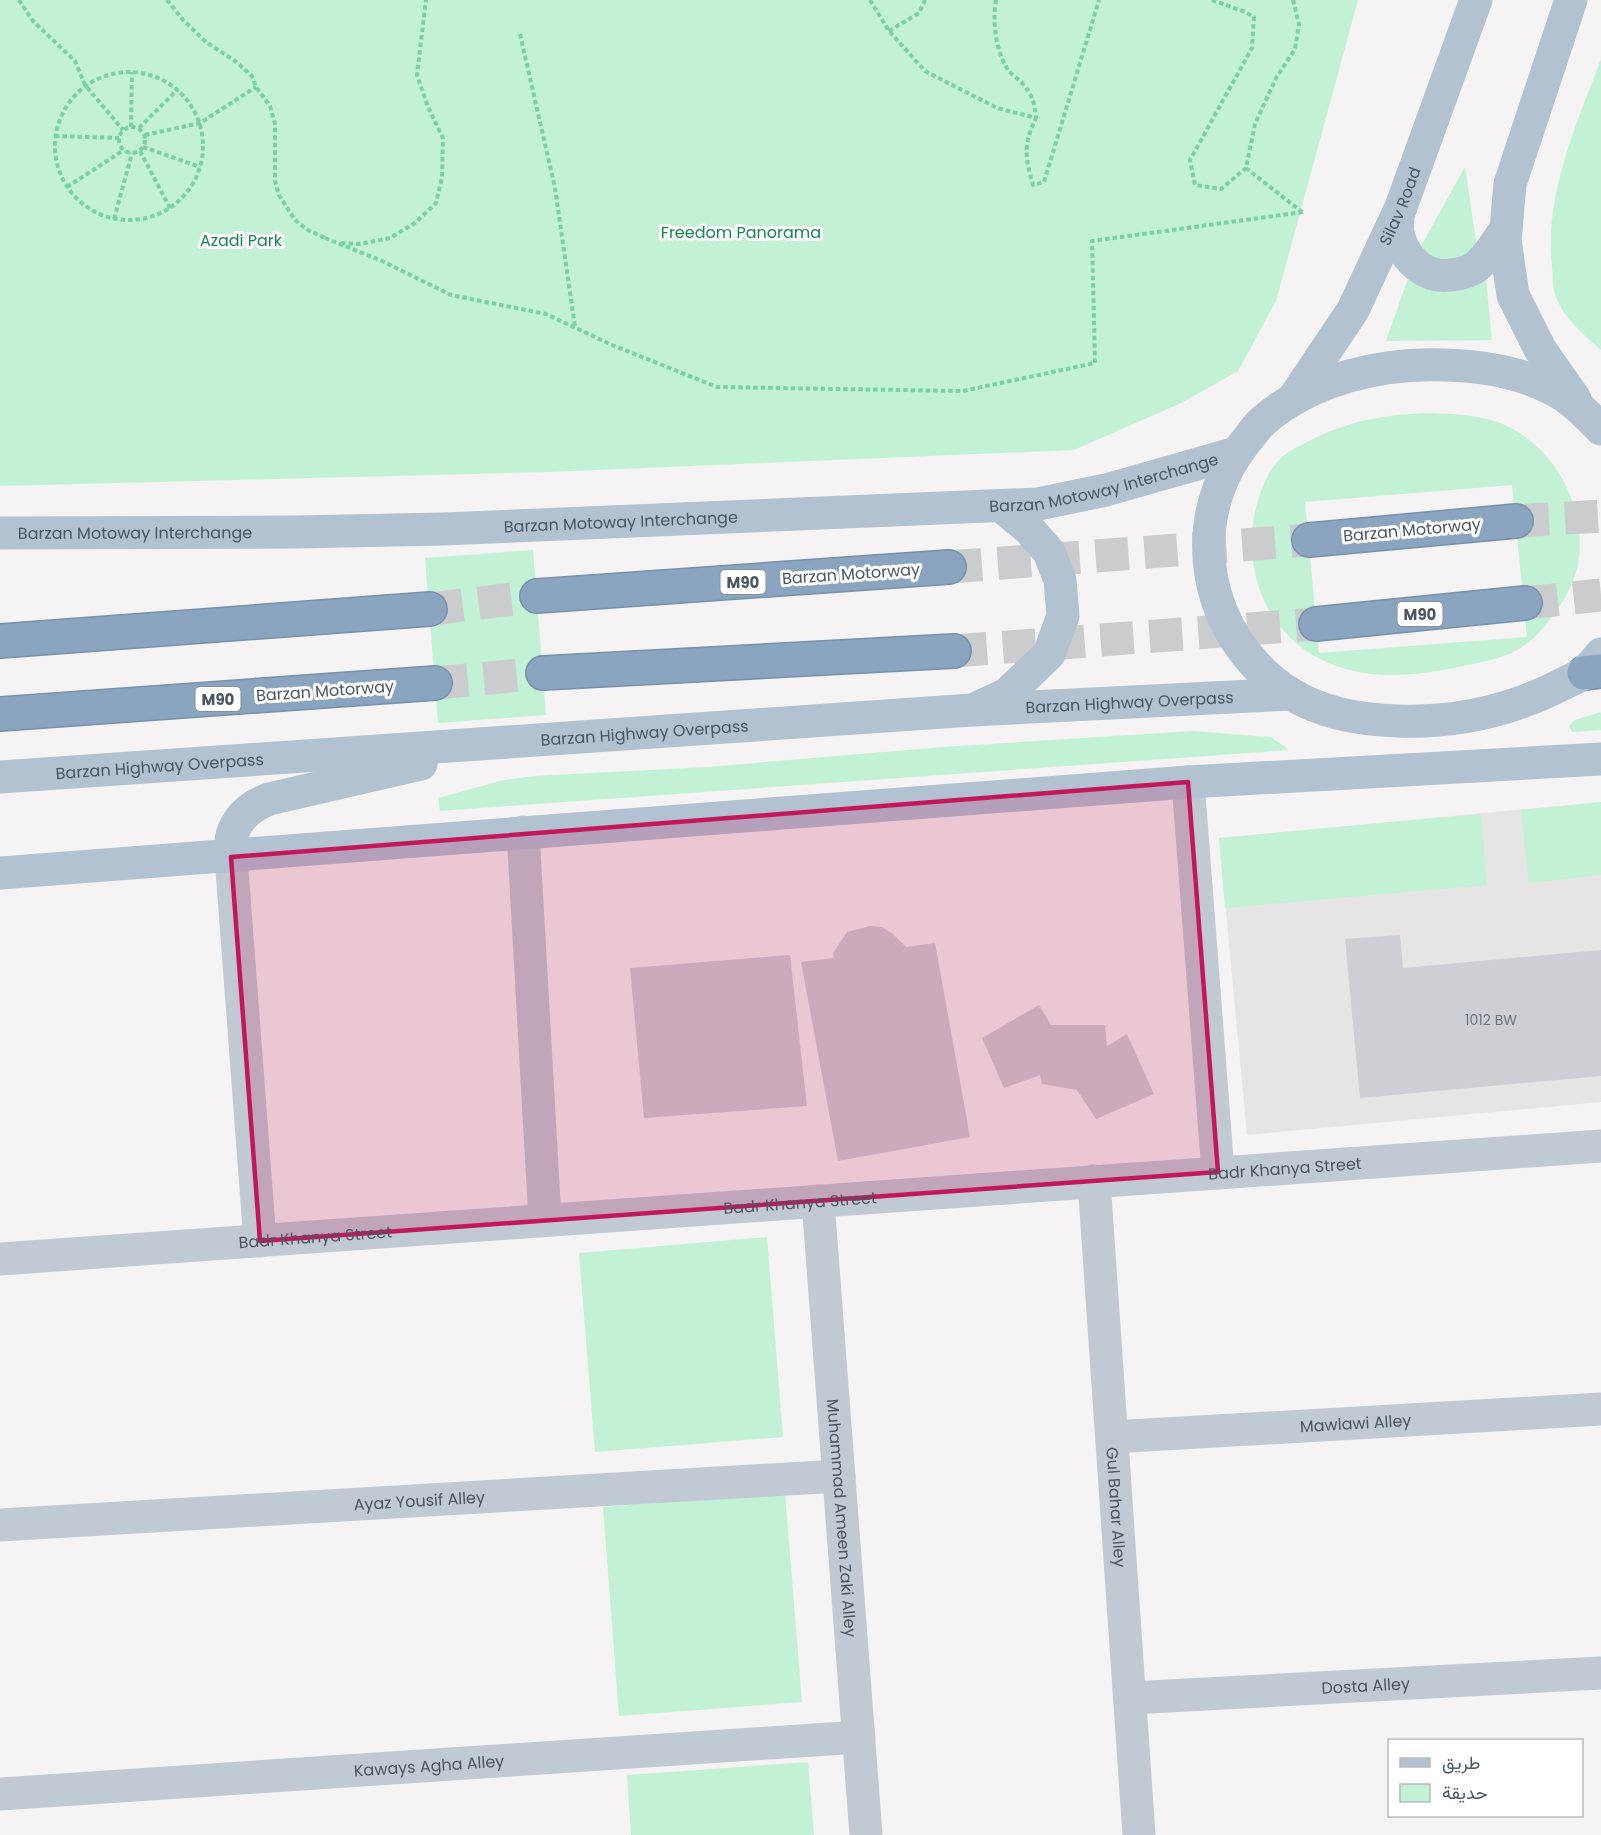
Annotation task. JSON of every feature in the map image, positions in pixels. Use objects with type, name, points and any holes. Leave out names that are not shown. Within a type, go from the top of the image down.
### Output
[{"type":"highway","name":"Barzan Motorway","points":[[1309,540],[1516,521]]},
{"type":"highway","name":"Barzan Motorway","points":[[537,596],[949,567]]},
{"type":"highway","name":"M90","points":[[1316,624],[1525,603]]},
{"type":"highway","points":[[0,641],[430,609]]},
{"type":"highway","points":[[543,673],[954,651]]},
{"type":"highway","name":"Barzan Motorway","points":[[0,714],[435,683]]},
{"type":"main road","name":"Silav Road","points":[[1294,398],[1353,310],[1398,215],[1476,0]]},
{"type":"main road","points":[[1570,0],[1510,184],[1505,240],[1513,295],[1540,349],[1591,419]]},
{"type":"main road","points":[[1398,215],[1398,233],[1403,248],[1414,263],[1427,273],[1446,276],[1462,274],[1476,267],[1486,258],[1506,229]]},
{"type":"main road","name":"Barzan Highway Overpass","points":[[1591,419],[1555,390],[1513,374],[1469,366],[1424,364],[1379,369],[1336,381],[1294,398],[1262,422],[1236,453],[1220,484],[1211,517],[1208,551],[1212,585],[1223,617],[1240,648],[1263,674],[1291,694],[1322,709],[1375,720],[1430,722],[1484,715],[1536,698],[1595,666]]},
{"type":"main road","name":"Barzan Motoway Interchange","points":[[0,533],[443,529],[1038,504],[1084,495],[1236,453]]},
{"type":"main road","points":[[972,710],[1007,694],[1049,654],[1063,616],[1060,580],[1049,552],[1029,529],[1001,506]]},
{"type":"main road","name":"Barzan Highway Overpass","points":[[0,777],[972,710],[1291,694]]},
{"type":"main road","points":[[232,843],[242,815],[254,805],[269,799],[516,741]]},
{"type":"main road","points":[[0,873],[141,863],[232,843],[523,832],[1188,782],[1601,759]]},
{"type":"street","points":[[1188,782],[1218,1172]]},
{"type":"street","points":[[523,832],[545,1220]]},
{"type":"street","points":[[232,843],[260,1241]]},
{"type":"street","name":"Badr Khanya Street","points":[[0,1259],[1601,1146]]},
{"type":"street","name":"Gul Bahar Alley","points":[[1094,1181],[1139,1835]]},
{"type":"street","name":"Muhammad Ameen Zaki Alley","points":[[818,1201],[867,1835]]},
{"type":"street","name":"Mawlawi Alley","points":[[1112,1437],[1601,1409]]},
{"type":"street","name":"Ayaz Yousif Alley","points":[[0,1524],[839,1476]]},
{"type":"street","name":"Dosta Alley","points":[[1130,1698],[1601,1673]]},
{"type":"street","name":"Kaways Agha Alley","points":[[0,1794],[859,1737]]},
{"type":"path","points":[[19,0],[33,21],[75,62],[85,86],[123,130]]},
{"type":"path","points":[[167,0],[183,20],[206,42],[235,61],[252,76],[256,87],[270,106],[275,124],[275,181],[279,195],[295,220],[308,230],[382,261],[451,295],[546,314],[717,387],[963,392],[1095,363],[1092,241],[1303,212],[1246,168]]},
{"type":"path","points":[[325,238],[341,243],[360,244],[390,238],[415,223],[436,203],[442,178],[443,138],[428,107],[417,75],[426,0]]},
{"type":"path","points":[[870,0],[889,31],[925,71],[997,108],[1036,118]]},
{"type":"path","points":[[889,31],[919,13],[925,0]]},
{"type":"path","points":[[996,0],[994,13],[1001,53],[1008,71],[1023,84],[1034,100],[1036,118],[1028,134],[1025,160],[1033,185],[1044,182],[1099,0]]},
{"type":"path","points":[[1212,0],[1254,17],[1252,48],[1190,160],[1196,185],[1221,189],[1246,168],[1255,124],[1276,78],[1295,50],[1299,24],[1293,0]]},
{"type":"path","points":[[520,34],[555,188],[575,328]]},
{"type":"path","points":[[131,127],[132,72]]},
{"type":"path","points":[[132,72],[157,76],[178,90],[194,108],[202,131],[203,156],[200,167],[196,179],[182,199],[162,214],[138,220],[114,219],[91,211],[72,195],[59,174],[54,150],[57,126],[68,103],[85,86],[107,75],[132,72]]},
{"type":"path","points":[[145,135],[200,123],[256,87]]},
{"type":"path","points":[[139,128],[178,90]]},
{"type":"path","points":[[145,135],[139,128],[131,127],[123,130],[119,143],[124,150],[132,153],[142,149],[200,167]]},
{"type":"path","points":[[145,135],[142,149],[170,208]]},
{"type":"path","points":[[55,136],[119,138]]},
{"type":"path","points":[[67,187],[124,150]]},
{"type":"path","points":[[114,219],[132,153]]},
{"type":"highlighted area","points":[[1188,782],[1218,1172],[260,1241],[231,857]]},
{"type":"shaded area","points":[[1601,802],[1601,1102],[1247,1135],[1219,838]]},
{"type":"green space","points":[[0,0],[1358,0],[1276,301],[1238,371],[1181,403],[1074,450],[549,472],[0,486]]},
{"type":"green space","points":[[1601,59],[1601,350],[1574,325],[1559,303],[1553,288],[1551,240],[1557,187],[1564,161]]},
{"type":"green space","points":[[1465,167],[1479,261],[1461,267],[1415,257]]},
{"type":"green space","points":[[1411,270],[1485,270],[1492,340],[1386,341]]},
{"type":"green space","points":[[1449,414],[1488,419],[1523,435],[1538,448],[1552,463],[1571,498],[1580,538],[1579,558],[1568,592],[1554,615],[1530,641],[1510,653],[1495,659],[1421,673],[1383,675],[1358,672],[1331,664],[1307,651],[1287,635],[1272,614],[1260,592],[1254,567],[1252,540],[1255,512],[1268,475],[1277,462],[1291,451],[1322,435],[1352,424],[1382,417]],"holes":[[[1512,485],[1527,637],[1319,653],[1305,502]]]},
{"type":"green space","points":[[533,550],[546,715],[438,723],[425,558]]},
{"type":"green space","points":[[1601,712],[1601,730],[1572,732],[1569,726],[1575,720]]},
{"type":"green space","points":[[1192,731],[1271,737],[1289,750],[440,811],[438,798],[504,780],[534,776],[707,767],[944,747]]},
{"type":"green space","points":[[1601,802],[1601,875],[1529,883],[1521,810]]},
{"type":"green space","points":[[1481,814],[1487,885],[1225,908],[1219,838]]},
{"type":"green space","points":[[767,1237],[783,1437],[595,1452],[579,1253]]},
{"type":"green space","points":[[785,1493],[802,1702],[619,1716],[603,1507]]},
{"type":"green space","points":[[808,1762],[814,1835],[631,1835],[627,1775]]},
{"type":"building","points":[[870,926],[882,927],[906,947],[935,943],[970,1137],[838,1161],[801,962],[834,958],[833,953],[847,932]]},
{"type":"building","points":[[1400,935],[1403,968],[1601,950],[1601,1076],[1360,1098],[1345,939]]},
{"type":"building","points":[[790,955],[807,1106],[644,1118],[630,968]]},
{"type":"building","points":[[1039,1005],[1051,1025],[1105,1025],[1107,1046],[1127,1034],[1154,1094],[1096,1119],[1077,1090],[1042,1084],[1040,1075],[1004,1088],[982,1038]]},
{"type":"tunnel","points":[[1516,521],[1601,516]]},
{"type":"tunnel","points":[[949,567],[1309,540]]},
{"type":"tunnel","points":[[1525,603],[1601,595]]},
{"type":"tunnel","points":[[430,609],[537,596]]},
{"type":"tunnel","points":[[954,651],[1316,624]]},
{"type":"tunnel","points":[[435,683],[543,673]]},
{"type":"park label","name":"Freedom Panorama","points":[[741,232]]},
{"type":"park label","name":"Azadi Park","points":[[241,240]]}]
